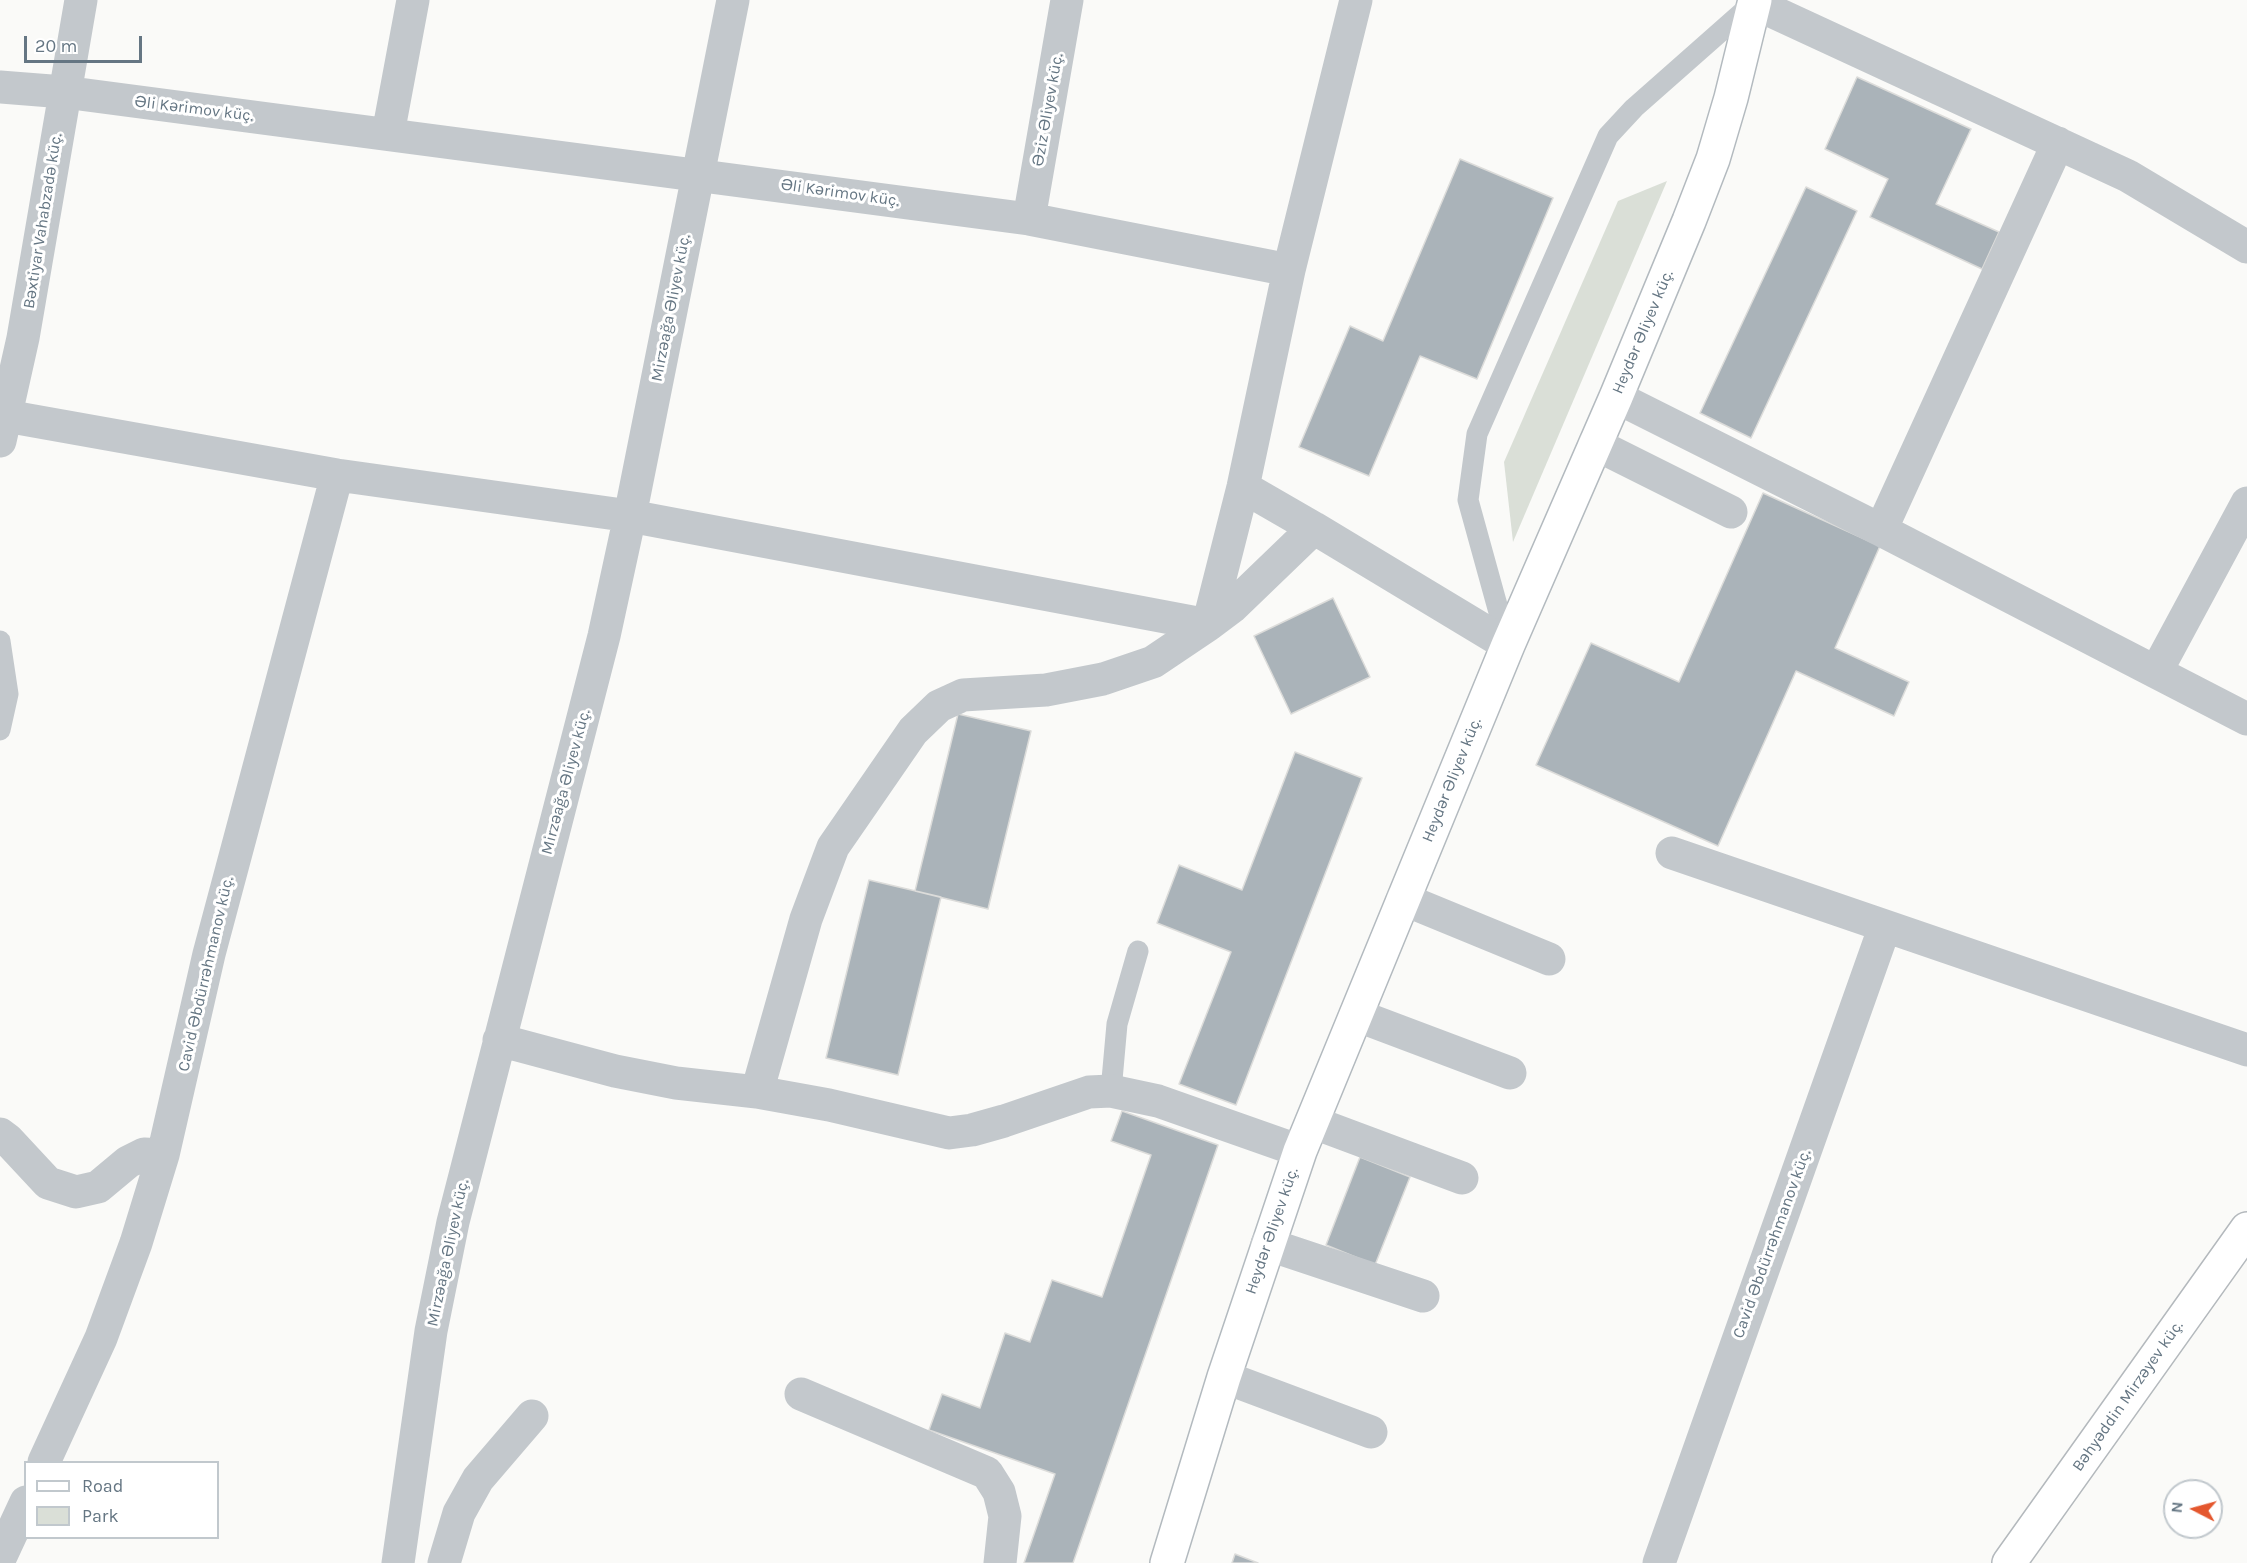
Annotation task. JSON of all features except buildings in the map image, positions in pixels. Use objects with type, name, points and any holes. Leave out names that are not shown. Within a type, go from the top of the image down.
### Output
[{"type":"main road","name":"Heydər Əliyev küç.","points":[[1167,1563],[1267,1244],[1306,1136],[1508,645],[1616,397],[1713,159],[1755,1]]},
{"type":"main road","name":"Bəhyəddin Mirzəyev küç.","points":[[2009,1563],[2247,1229]]},
{"type":"street","name":"Bəxtiyar Vahabzadə küç.","points":[[3,429],[12,338],[81,0]]},
{"type":"street","points":[[388,134],[413,0]]},
{"type":"street","name":"Mirzəağa Əliyev küç.","points":[[398,1563],[431,1331],[453,1222],[604,636],[630,516],[732,0]]},
{"type":"street","name":"Əziz Əliyev küç.","points":[[1029,219],[1067,0]]},
{"type":"street","points":[[1208,625],[1243,487],[1289,270],[1356,0]]},
{"type":"street","points":[[1755,1],[2128,176],[2247,247]]},
{"type":"street","name":"Əli Kərimov küç.","points":[[0,87],[64,92],[1029,219],[1289,270]]},
{"type":"street","points":[[1881,530],[2058,143]]},
{"type":"street","points":[[1616,397],[1881,530],[2247,719]]},
{"type":"street","points":[[3,429],[630,516],[1208,625]]},
{"type":"street","points":[[1594,444],[1731,512]]},
{"type":"street","name":"Cavid Əbdürrəhmanov küç.","points":[[44,1461],[101,1338],[136,1243],[163,1155],[214,932],[337,475]]},
{"type":"street","points":[[1243,487],[1508,645]]},
{"type":"street","points":[[2156,672],[2247,503]]},
{"type":"street","points":[[756,1092],[806,919],[833,847],[913,731],[939,706],[963,695],[1046,690],[1103,679],[1154,662],[1232,607],[1314,528]]},
{"type":"street","points":[[1672,853],[2247,1050]]},
{"type":"street","points":[[1403,899],[1549,959]]},
{"type":"street","name":"Cavid Əbdürrəhmanov küç.","points":[[1659,1563],[1885,926]]},
{"type":"street","points":[[1356,1015],[1510,1073]]},
{"type":"street","points":[[499,1040],[625,1073],[676,1083],[756,1092],[829,1105],[949,1133],[972,1130],[1004,1121],[1089,1092],[1111,1091],[1306,1136],[1462,1178]]},
{"type":"street","points":[[0,1134],[48,1183],[76,1192],[98,1186],[129,1162],[144,1154],[163,1155]]},
{"type":"street","points":[[1267,1244],[1423,1296]]},
{"type":"street","points":[[1224,1377],[1371,1432]]},
{"type":"street","points":[[801,1394],[987,1473],[999,1491],[1005,1516],[1000,1563]]},
{"type":"street","points":[[444,1563],[459,1513],[478,1479],[532,1416]]},
{"type":"street","points":[[0,1558],[24,1506]]},
{"type":"lane","points":[[1508,645],[1468,500],[1477,434],[1608,136],[1635,108],[1755,1]]},
{"type":"lane","points":[[0,641],[8,694],[0,730]]},
{"type":"lane","points":[[1111,1091],[1117,1024],[1138,951]]},
{"type":"green space","points":[[1667,181],[1513,542],[1504,462],[1618,201]]}]
